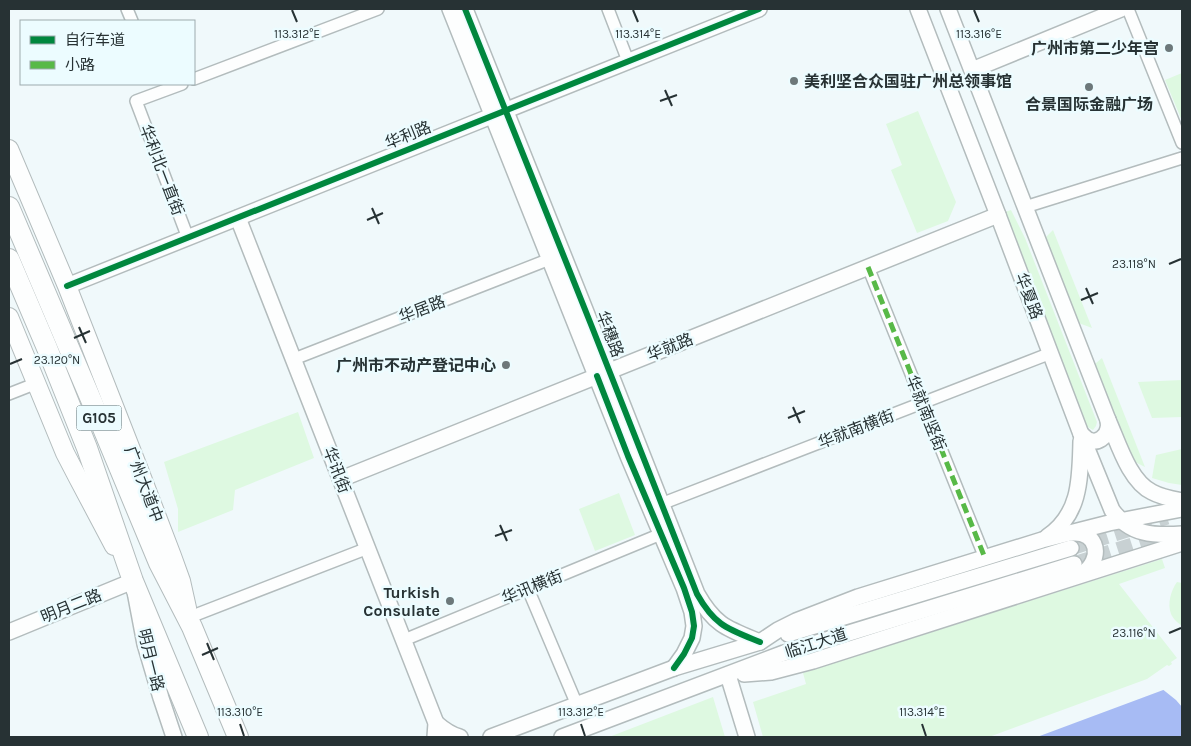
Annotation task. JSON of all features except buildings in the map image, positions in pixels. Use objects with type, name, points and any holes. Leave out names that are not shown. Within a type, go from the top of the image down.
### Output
[{"type":"highway","name":"广州大道中","points":[[9,207],[96,409],[159,562],[191,622],[238,736]]},
{"type":"highway","name":"G105","points":[[9,259],[87,448],[133,581],[198,737]]},
{"type":"main road","name":"广州大道中","points":[[9,148],[66,286],[172,556],[181,581],[191,622]]},
{"type":"main road","points":[[9,317],[70,461],[133,581]]},
{"type":"street","points":[[195,79],[378,9]]},
{"type":"street","name":"华穗路","points":[[450,9],[499,113],[603,374],[661,534],[684,588],[692,612],[694,626],[692,638],[674,668]]},
{"type":"street","name":"华穗路","points":[[464,9],[550,259],[661,504],[696,594],[704,606],[722,625],[760,642]]},
{"type":"street","points":[[608,9],[628,61]]},
{"type":"street","name":"华利路","points":[[66,286],[628,61],[743,12],[759,9]]},
{"type":"street","name":"华夏路","points":[[918,9],[1112,510],[1126,524],[1149,534],[1182,536]]},
{"type":"street","name":"华夏路","points":[[948,9],[1108,420],[1126,461],[1138,482],[1144,487],[1153,493],[1182,501]]},
{"type":"street","points":[[972,70],[1121,9]]},
{"type":"street","points":[[1128,9],[1182,142]]},
{"type":"street","points":[[158,88],[176,85]]},
{"type":"street","name":"华利北一直街","points":[[158,88],[136,101],[188,238]]},
{"type":"street","points":[[1025,207],[1182,158]]},
{"type":"street","name":"华就路","points":[[341,479],[998,214]]},
{"type":"street","name":"华讯街","points":[[238,218],[404,640],[436,730]]},
{"type":"street","name":"华居路","points":[[294,359],[550,259]]},
{"type":"street","name":"华就南竖街","points":[[868,267],[984,558]]},
{"type":"street","name":"华就南横街","points":[[661,504],[1051,354]]},
{"type":"street","points":[[9,394],[37,382]]},
{"type":"street","points":[[1082,434],[1089,440],[1098,441],[1107,433],[1108,420]]},
{"type":"street","points":[[760,642],[796,621],[858,597],[1042,540],[1055,532],[1076,501],[1080,477],[1082,434]]},
{"type":"street","points":[[1126,461],[1131,469],[1143,479],[1163,489],[1182,492]]},
{"type":"street","points":[[1042,540],[1069,541],[1122,521],[1182,508]]},
{"type":"street","points":[[1149,534],[1160,534],[1182,529]]},
{"type":"street","points":[[1069,541],[1077,533],[1083,534],[1093,542],[1095,558],[1092,565],[1088,570],[1075,570]]},
{"type":"street","name":"华讯横街","points":[[404,640],[661,534]]},
{"type":"street","points":[[1165,549],[1182,536]]},
{"type":"street","name":"临江大道","points":[[674,668],[760,642],[1069,541]]},
{"type":"street","points":[[562,737],[728,675],[771,672],[813,661],[1075,570],[1165,549],[1182,543]]},
{"type":"street","points":[[191,622],[368,548]]},
{"type":"street","name":"明月二路","points":[[9,632],[133,581]]},
{"type":"street","name":"明月一路","points":[[133,581],[145,644],[160,698],[174,737]]},
{"type":"street","points":[[528,589],[577,705]]},
{"type":"street","points":[[491,737],[674,668]]},
{"type":"street","points":[[728,675],[747,737]]},
{"type":"street","points":[[436,730],[460,737]]},
{"type":"green space","points":[[1182,73],[1182,121],[1165,80]]},
{"type":"green space","points":[[918,111],[956,202],[948,221],[917,233],[891,170],[902,165],[886,124]]},
{"type":"green space","points":[[1011,210],[1025,238],[1097,422],[1093,430],[1082,424],[1005,212]]},
{"type":"green space","points":[[1053,230],[1092,328],[1076,322],[1046,237]]},
{"type":"green space","points":[[1102,358],[1145,467],[1135,462],[1095,372],[1095,364]]},
{"type":"green space","points":[[1182,380],[1182,417],[1152,418],[1138,382]]},
{"type":"green space","points":[[298,412],[314,458],[235,490],[233,510],[178,532],[178,509],[164,462]]},
{"type":"green space","points":[[1182,449],[1182,485],[1152,478],[1156,455]]},
{"type":"green space","points":[[619,493],[635,535],[595,551],[579,509]]},
{"type":"green space","points":[[1162,559],[1165,568],[1119,584],[1177,658],[1171,662],[1172,664],[1167,665],[1147,679],[989,737],[763,737],[753,702],[806,684],[803,673]]},
{"type":"green space","points":[[1177,582],[1182,583],[1182,626],[1173,618],[1169,606],[1170,597]]},
{"type":"green space","points":[[713,697],[725,737],[609,737]]},
{"type":"water","points":[[1182,683],[1182,737],[1037,737]]},
{"type":"pier","points":[[1182,680],[1182,707],[1161,688]]},
{"type":"tunnel","points":[[1071,548],[1167,517]]},
{"type":"tunnel","points":[[1074,564],[1166,534]]},
{"type":"marked path","points":[[868,267],[985,558]]},
{"type":"cycle path","points":[[465,9],[697,594],[716,620],[731,630],[760,642]]},
{"type":"cycle path","points":[[67,286],[759,9]]},
{"type":"cycle path","points":[[597,376],[628,456],[684,588],[692,612],[694,626],[692,638],[674,668]]},
{"type":"place","name":"广州市第二少年宫","points":[[1169,48]]},
{"type":"place","name":"美利坚合众国驻广州总领事馆","points":[[794,81]]},
{"type":"place","name":"合景国际金融广场","points":[[1089,87]]},
{"type":"place","name":"广州市不动产登记中心","points":[[506,365]]},
{"type":"place","name":"Turkish Consulate","points":[[450,601]]}]
